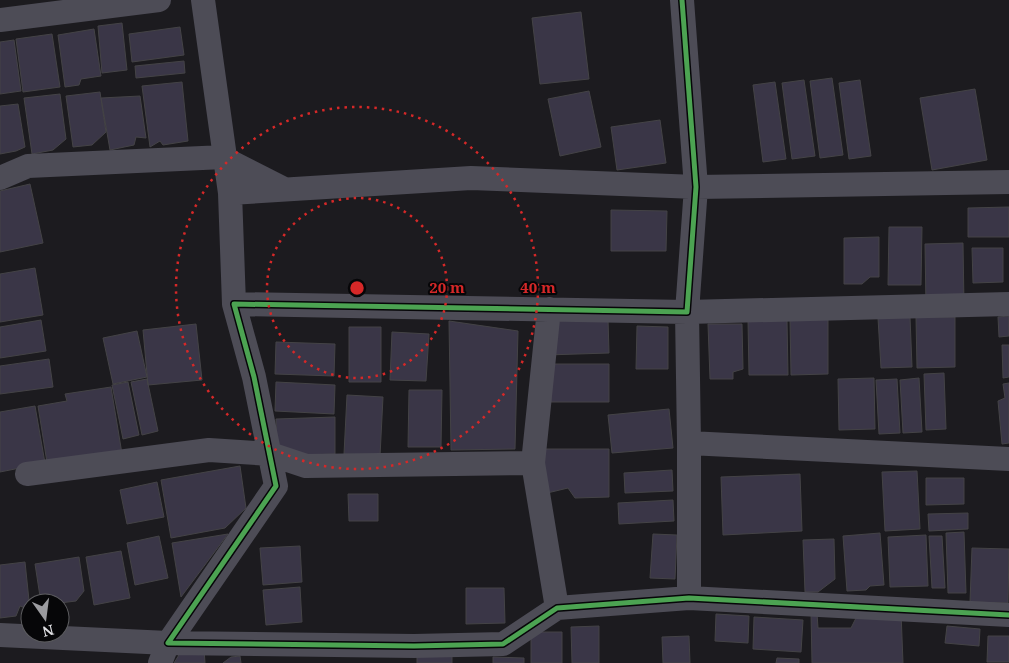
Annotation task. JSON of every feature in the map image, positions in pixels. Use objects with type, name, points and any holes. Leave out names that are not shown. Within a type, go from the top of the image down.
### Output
[{"type":"street","points":[[0,20],[159,0]]},
{"type":"street","points":[[164,653],[276,486],[254,377],[234,304],[230,194],[203,0]]},
{"type":"street","points":[[682,0],[696,186],[687,312],[689,443],[688,598]]},
{"type":"street","points":[[0,178],[28,166],[224,157],[286,190]]},
{"type":"street","points":[[230,194],[471,178],[696,186],[1009,182]]},
{"type":"street","points":[[234,304],[687,312],[1009,304]]},
{"type":"street","points":[[549,309],[533,463],[557,608]]},
{"type":"street","points":[[689,443],[1009,458]]},
{"type":"street","points":[[27,474],[209,450],[270,454],[306,466],[533,463]]},
{"type":"street","points":[[0,635],[164,653],[503,644],[557,608],[688,598],[1009,615]]},
{"type":"building","points":[[581,12],[589,79],[540,84],[532,18]]},
{"type":"building","points":[[122,23],[127,70],[102,73],[98,26]]},
{"type":"building","points":[[180,27],[184,55],[132,62],[129,34]]},
{"type":"building","points":[[94,29],[101,76],[81,79],[79,85],[65,87],[58,35]]},
{"type":"building","points":[[52,34],[60,87],[23,92],[16,39]]},
{"type":"building","points":[[14,40],[21,91],[0,94],[0,42]]},
{"type":"building","points":[[184,61],[185,73],[136,78],[135,66]]},
{"type":"building","points":[[832,78],[843,155],[820,158],[810,81]]},
{"type":"building","points":[[804,80],[815,156],[792,159],[782,83]]},
{"type":"building","points":[[860,80],[871,156],[849,159],[839,83]]},
{"type":"building","points":[[182,82],[188,141],[163,145],[160,141],[150,147],[142,86]]},
{"type":"building","points":[[775,82],[786,159],[763,162],[753,85]]},
{"type":"building","points":[[975,89],[987,160],[932,170],[920,98]]},
{"type":"building","points":[[589,91],[601,147],[560,156],[548,99]]},
{"type":"building","points":[[100,92],[106,132],[92,145],[73,147],[66,96]]},
{"type":"building","points":[[60,94],[66,139],[53,150],[32,154],[24,98]]},
{"type":"building","points":[[140,96],[146,138],[136,137],[134,145],[110,150],[101,98]]},
{"type":"building","points":[[18,104],[25,147],[0,154],[0,106]]},
{"type":"building","points":[[660,120],[666,163],[617,170],[611,127]]},
{"type":"building","points":[[30,184],[43,243],[0,252],[0,191]]},
{"type":"building","points":[[1009,207],[1009,237],[968,237],[968,208]]},
{"type":"building","points":[[611,210],[667,211],[666,251],[611,251]]},
{"type":"building","points":[[889,227],[922,227],[921,285],[888,285]]},
{"type":"building","points":[[879,237],[879,277],[870,277],[862,284],[844,284],[844,238]]},
{"type":"building","points":[[963,243],[964,305],[926,306],[925,244]]},
{"type":"building","points":[[972,248],[1003,248],[1003,282],[973,283]]},
{"type":"building","points":[[35,268],[43,315],[0,322],[0,274]]},
{"type":"building","points":[[1009,316],[1009,336],[999,337],[998,317]]},
{"type":"building","points":[[910,317],[912,367],[881,368],[878,318]]},
{"type":"building","points":[[916,317],[955,317],[955,367],[917,368]]},
{"type":"building","points":[[608,319],[609,353],[546,355],[545,320]]},
{"type":"building","points":[[828,319],[828,374],[791,375],[790,320]]},
{"type":"building","points":[[41,320],[46,351],[0,358],[0,327]]},
{"type":"building","points":[[748,320],[787,320],[788,375],[749,375]]},
{"type":"building","points":[[449,321],[518,331],[515,449],[451,450]]},
{"type":"building","points":[[196,324],[202,380],[148,385],[143,330]]},
{"type":"building","points":[[708,324],[742,324],[743,369],[733,372],[733,379],[710,379]]},
{"type":"building","points":[[637,326],[668,327],[668,369],[636,369]]},
{"type":"building","points":[[349,327],[381,327],[381,382],[349,382]]},
{"type":"building","points":[[137,331],[147,377],[113,384],[103,338]]},
{"type":"building","points":[[392,332],[429,334],[426,381],[390,380]]},
{"type":"building","points":[[276,342],[335,344],[334,376],[275,374]]},
{"type":"building","points":[[1002,345],[1009,345],[1009,377],[1003,378]]},
{"type":"building","points":[[49,359],[53,387],[0,394],[0,366]]},
{"type":"building","points":[[551,364],[609,364],[609,402],[551,402]]},
{"type":"building","points":[[944,373],[946,429],[926,430],[924,374]]},
{"type":"building","points":[[874,378],[875,429],[839,430],[838,379]]},
{"type":"building","points":[[919,378],[922,432],[903,433],[900,380]]},
{"type":"building","points":[[147,379],[158,431],[142,435],[131,382]]},
{"type":"building","points":[[897,379],[900,433],[879,434],[876,380]]},
{"type":"building","points":[[128,382],[139,435],[123,439],[112,385]]},
{"type":"building","points":[[276,382],[335,385],[334,414],[275,411]]},
{"type":"building","points":[[1009,383],[1009,443],[1002,444],[998,401],[1005,398],[1003,384]]},
{"type":"building","points":[[111,387],[123,460],[49,475],[38,406],[67,401],[65,394]]},
{"type":"building","points":[[409,390],[442,390],[441,447],[408,447]]},
{"type":"building","points":[[347,395],[383,397],[380,456],[344,454]]},
{"type":"building","points":[[35,406],[45,463],[0,472],[0,412]]},
{"type":"building","points":[[669,409],[673,448],[612,453],[608,415]]},
{"type":"building","points":[[335,417],[335,454],[277,456],[276,419]]},
{"type":"building","points":[[544,449],[609,449],[609,497],[575,498],[568,488],[543,494]]},
{"type":"building","points":[[240,466],[246,508],[225,528],[171,538],[161,480]]},
{"type":"building","points":[[672,470],[673,491],[625,493],[624,473]]},
{"type":"building","points":[[917,471],[920,529],[885,531],[882,472]]},
{"type":"building","points":[[800,474],[802,531],[723,535],[721,477]]},
{"type":"building","points":[[926,478],[964,478],[964,504],[926,505]]},
{"type":"building","points":[[157,482],[164,517],[127,524],[120,490]]},
{"type":"building","points":[[348,494],[378,494],[378,521],[349,521]]},
{"type":"building","points":[[673,500],[674,521],[619,524],[618,503]]},
{"type":"building","points":[[968,513],[968,529],[929,531],[928,514]]},
{"type":"building","points":[[964,532],[966,593],[948,593],[946,533]]},
{"type":"building","points":[[880,533],[884,585],[870,586],[866,590],[847,591],[843,536]]},
{"type":"building","points":[[228,534],[181,597],[172,543]]},
{"type":"building","points":[[653,534],[677,535],[675,579],[650,578]]},
{"type":"building","points":[[926,535],[928,586],[890,587],[888,537]]},
{"type":"building","points":[[159,536],[168,578],[135,585],[127,543]]},
{"type":"building","points":[[929,536],[942,536],[945,588],[932,588]]},
{"type":"building","points":[[834,539],[835,579],[818,592],[805,592],[803,540]]},
{"type":"building","points":[[300,546],[302,582],[263,585],[260,548]]},
{"type":"building","points":[[972,548],[1009,549],[1008,603],[970,602]]},
{"type":"building","points":[[121,551],[130,598],[94,605],[86,557]]},
{"type":"building","points":[[79,557],[84,591],[76,601],[70,602],[70,593],[39,593],[35,564]]},
{"type":"building","points":[[25,562],[28,593],[20,593],[20,606],[16,616],[0,618],[0,565]]},
{"type":"building","points":[[300,587],[302,622],[266,625],[263,590]]},
{"type":"building","points":[[466,588],[504,588],[505,623],[466,624]]},
{"type":"building","points":[[901,612],[903,663],[812,663],[811,613],[817,613],[818,628],[851,628],[858,614]]},
{"type":"building","points":[[716,614],[749,616],[748,643],[715,641]]},
{"type":"building","points":[[754,617],[803,620],[801,652],[753,649]]},
{"type":"building","points":[[599,626],[599,663],[572,663],[571,627]]},
{"type":"building","points":[[947,626],[980,629],[979,646],[945,643]]},
{"type":"building","points":[[531,632],[562,632],[562,663],[531,663]]},
{"type":"building","points":[[689,636],[690,663],[663,663],[662,637]]},
{"type":"building","points":[[988,636],[1009,636],[1009,662],[987,662]]},
{"type":"building","points":[[204,649],[205,663],[174,663],[182,650]]},
{"type":"building","points":[[417,654],[452,654],[452,663],[417,663]]},
{"type":"building","points":[[240,656],[241,663],[223,663],[231,657]]},
{"type":"building","points":[[493,657],[524,658],[524,663],[493,663]]},
{"type":"building","points":[[777,658],[799,659],[799,663],[776,663]]},
{"type":"cycle path","points":[[682,0],[696,187],[687,312],[234,304],[254,377],[276,486],[168,643],[414,646],[503,644],[557,608],[689,598],[1009,615]]}]
